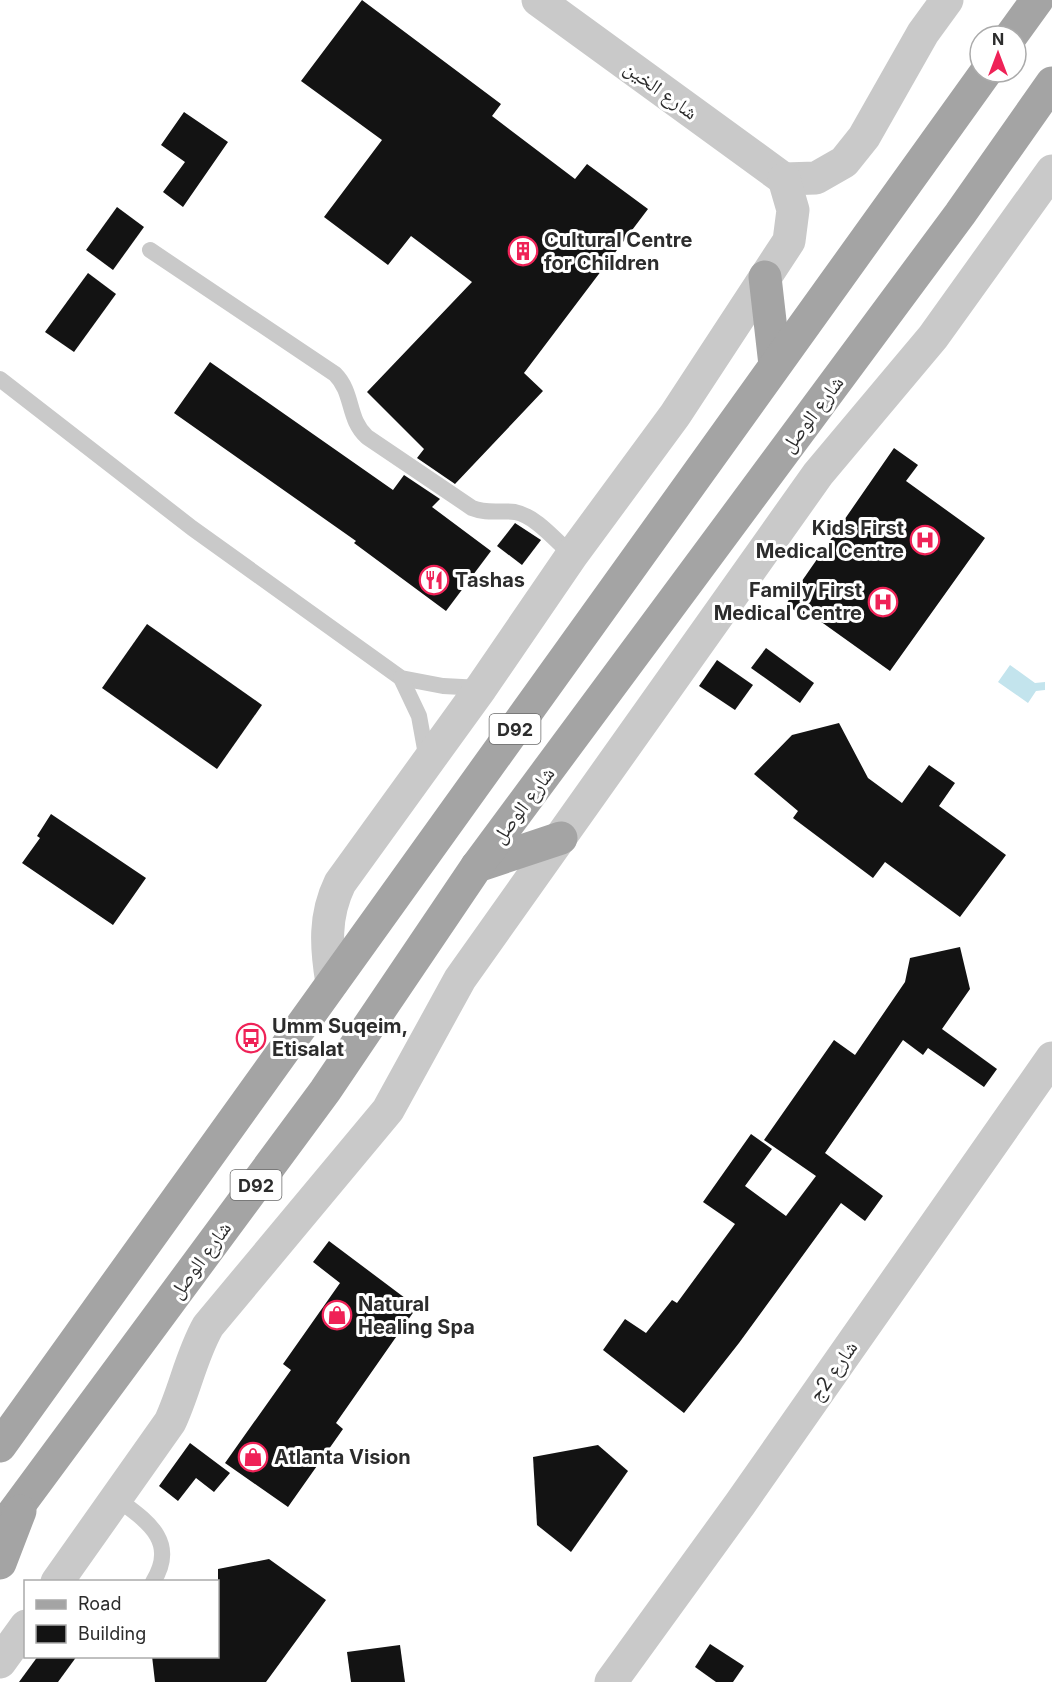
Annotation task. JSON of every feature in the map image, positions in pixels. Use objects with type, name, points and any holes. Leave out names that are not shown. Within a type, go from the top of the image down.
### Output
[{"type":"main road","points":[[1020,24],[1037,0]]},
{"type":"main road","name":"شارع الوصل","points":[[0,1531],[325,1091],[477,866],[960,214],[1052,83]]},
{"type":"main road","name":"D92","points":[[0,1446],[977,84]]},
{"type":"main road","points":[[765,277],[775,365]]},
{"type":"main road","points":[[477,866],[561,838]]},
{"type":"main road","points":[[0,1563],[25,1497]]},
{"type":"street","name":"شارع الخين","points":[[538,0],[784,179]]},
{"type":"street","points":[[332,983],[327,953],[327,923],[331,902],[340,883],[481,688],[572,555],[675,415],[789,242],[793,226],[790,194],[784,179],[816,178],[844,162],[864,137],[923,33],[947,0]]},
{"type":"street","points":[[62,1580],[170,1422],[182,1395],[194,1354],[208,1326],[388,1110],[451,992],[818,474],[946,320],[1052,171]]},
{"type":"street","name":"شارع 2ج","points":[[611,1682],[740,1504],[1052,1058]]},
{"type":"street","points":[[0,1662],[24,1629]]},
{"type":"lane","points":[[150,250],[335,374],[349,396],[354,423],[367,437],[472,508],[488,513],[514,512],[529,518],[572,555]]},
{"type":"lane","points":[[0,379],[192,528],[401,678],[443,686],[481,688]]},
{"type":"lane","points":[[401,678],[419,716],[427,760]]},
{"type":"lane","points":[[116,1498],[153,1526],[159,1538],[160,1564],[153,1580]]},
{"type":"water","points":[[1010,665],[1035,683],[1045,682],[1045,690],[1036,691],[1028,703],[998,682]]},
{"type":"building","name":"Cultural Centre for Children","points":[[362,0],[501,104],[492,116],[575,179],[587,164],[648,209],[524,373],[543,391],[455,484],[417,458],[424,449],[367,392],[472,282],[411,236],[388,265],[324,217],[382,140],[301,81]]},
{"type":"building","points":[[184,112],[228,142],[183,207],[163,192],[185,162],[161,145]]},
{"type":"building","points":[[117,207],[144,227],[113,270],[86,250]]},
{"type":"building","points":[[88,273],[116,294],[74,352],[45,332]]},
{"type":"building","points":[[210,362],[393,490],[404,475],[440,499],[432,507],[491,551],[446,611],[354,543],[356,541],[174,413]]},
{"type":"building","points":[[894,448],[918,465],[906,481],[985,538],[890,671],[813,616],[809,621],[786,604]]},
{"type":"building","points":[[515,523],[541,540],[522,565],[497,546]]},
{"type":"building","points":[[147,624],[262,705],[217,769],[102,688]]},
{"type":"building","points":[[766,648],[814,683],[800,703],[751,668]]},
{"type":"building","points":[[717,660],[753,685],[735,710],[699,686]]},
{"type":"building","points":[[839,723],[868,778],[902,803],[929,765],[955,783],[939,806],[1006,855],[960,917],[885,862],[873,878],[793,818],[798,811],[754,774],[792,735]]},
{"type":"building","points":[[51,814],[146,878],[113,925],[22,863],[40,838],[37,836]]},
{"type":"building","points":[[960,947],[970,989],[942,1029],[997,1069],[984,1087],[928,1048],[923,1055],[903,1040],[825,1153],[883,1196],[865,1221],[841,1203],[739,1343],[684,1413],[603,1350],[625,1319],[646,1333],[672,1300],[677,1303],[735,1224],[703,1202],[751,1134],[772,1149],[745,1186],[786,1216],[816,1176],[764,1140],[834,1040],[855,1055],[905,982],[910,958]]},
{"type":"building","points":[[329,1241],[417,1307],[336,1423],[343,1429],[288,1507],[225,1463],[291,1370],[283,1364],[340,1283],[313,1262]]},
{"type":"building","points":[[190,1443],[230,1473],[214,1492],[196,1478],[178,1501],[159,1486]]},
{"type":"building","points":[[598,1445],[628,1471],[571,1552],[537,1525],[533,1457]]},
{"type":"building","points":[[269,1559],[326,1600],[266,1682],[155,1682],[152,1658],[219,1658],[218,1569]]},
{"type":"building","points":[[710,1644],[744,1666],[733,1682],[716,1682],[695,1667]]},
{"type":"building","points":[[400,1645],[405,1682],[351,1682],[347,1652]]},
{"type":"building","points":[[37,1658],[76,1658],[58,1682],[19,1682]]},
{"type":"place","name":"Cultural Centre for Children","points":[[523,251]]},
{"type":"place","name":"Kids First Medical Centre","points":[[925,540]]},
{"type":"place","name":"Tashas","points":[[434,580]]},
{"type":"place","name":"Family First Medical Centre","points":[[883,602]]},
{"type":"place","name":"Umm Suqeim, Etisalat","points":[[251,1038]]},
{"type":"place","name":"Natural Healing Spa","points":[[337,1315]]},
{"type":"place","name":"Atlanta Vision","points":[[253,1457]]}]
